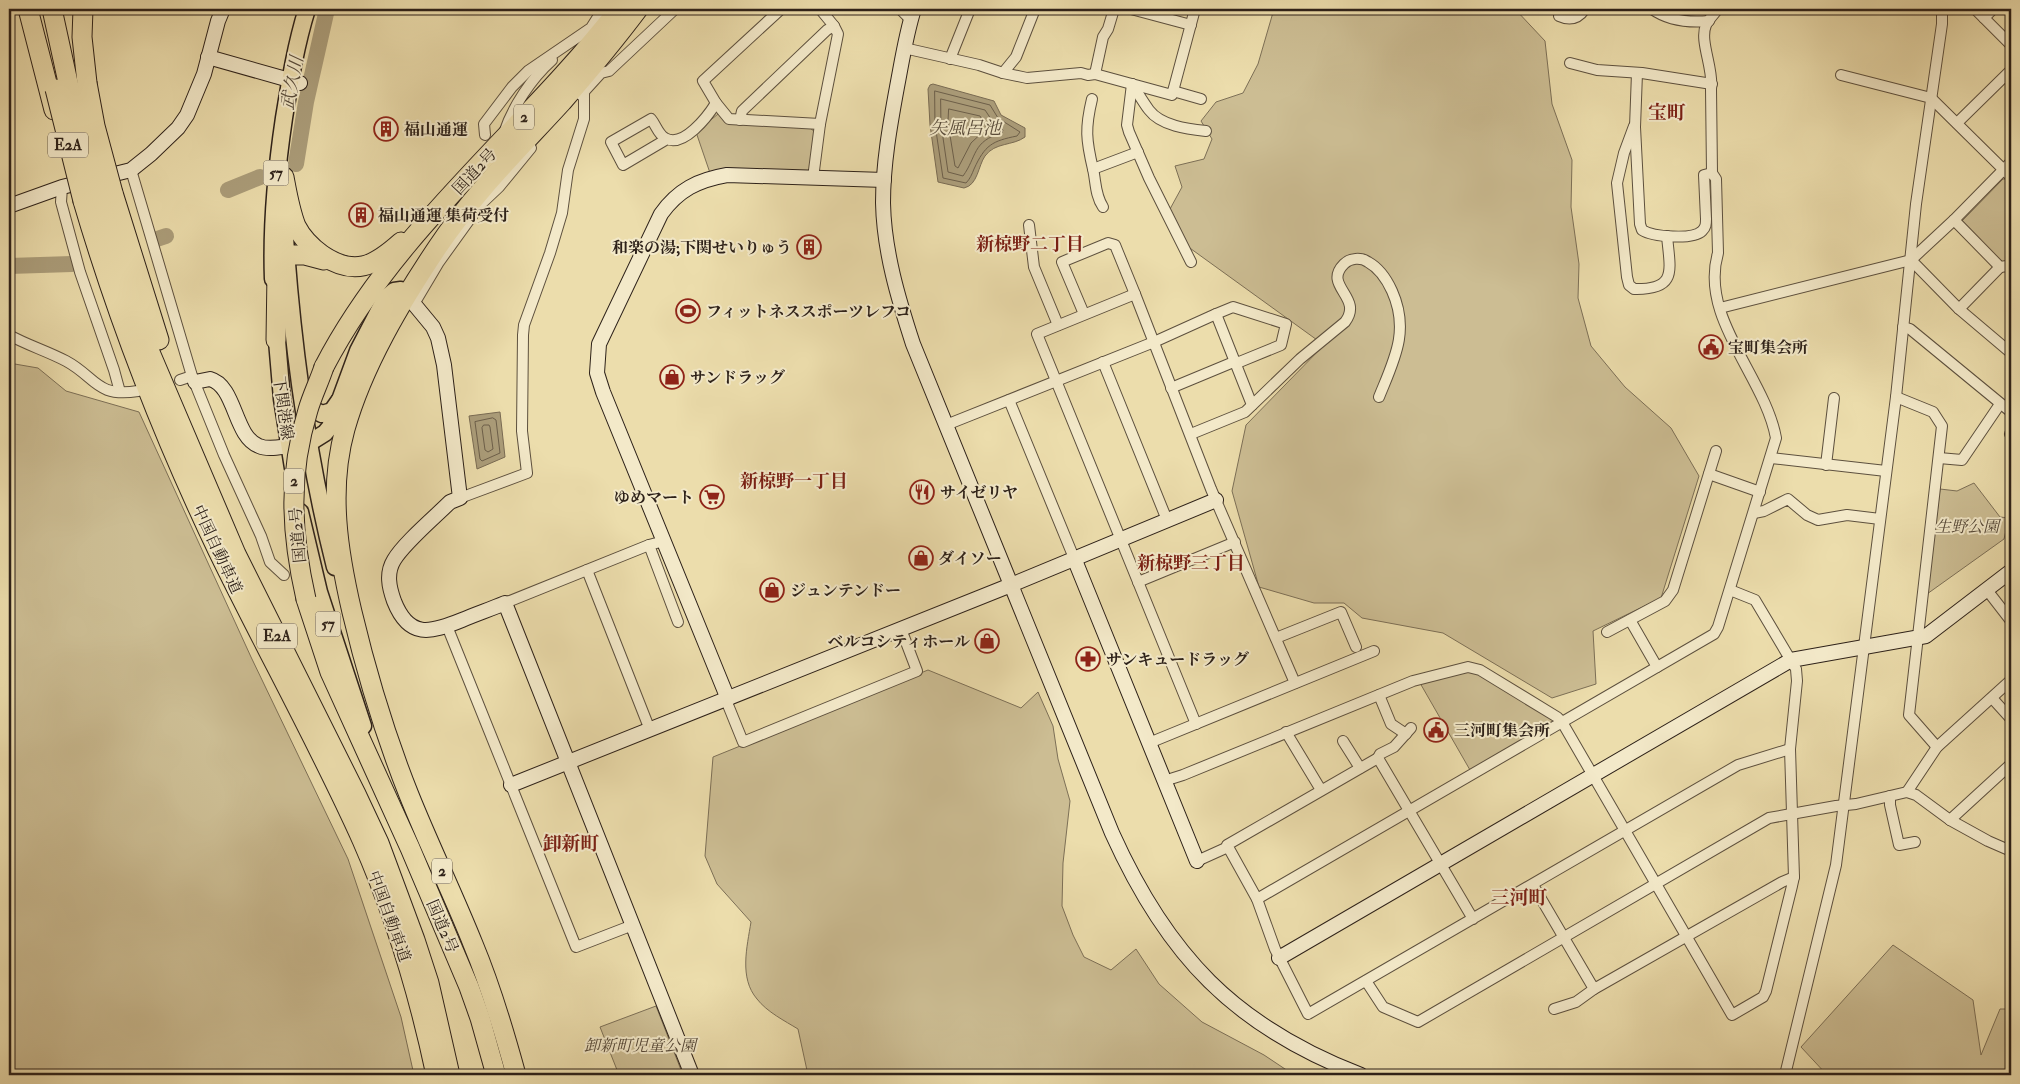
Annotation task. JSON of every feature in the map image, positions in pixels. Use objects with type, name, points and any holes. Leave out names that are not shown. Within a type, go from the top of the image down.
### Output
[{"type":"highway","points":[[28,9],[69,184]]},
{"type":"highway","name":"中国自動車道","points":[[38,9],[70,86]]},
{"type":"highway","name":"中国自動車道","points":[[52,9],[70,86],[69,184],[98,197],[200,469],[236,554],[379,844],[400,898],[426,975],[450,1075]]},
{"type":"highway","points":[[83,9],[82,37],[70,86],[95,126],[98,197]]},
{"type":"highway","name":"国道2号","points":[[496,1075],[469,987],[387,796],[330,672],[306,599],[293,528],[294,481],[308,410],[324,368],[363,302],[492,139],[571,68],[619,9]]},
{"type":"highway","name":"国道2号","points":[[516,1075],[503,1028],[484,973],[407,789],[384,727],[365,667],[342,567],[336,520],[338,465],[345,430],[358,390],[386,330],[412,298],[439,245],[474,199],[562,101],[638,9]]},
{"type":"highway","points":[[284,177],[290,206],[300,233],[314,249],[335,263]]},
{"type":"highway","name":"中国自動車道","points":[[98,197],[132,348],[182,472],[245,605],[340,792],[382,890],[414,983],[436,1075]]},
{"type":"highway","points":[[276,340],[278,273],[280,262],[286,255],[306,255],[349,267],[370,264],[387,254],[426,222]]},
{"type":"main road","name":"下関港線","points":[[307,9],[276,175],[272,281],[276,340],[282,399],[302,523],[319,592],[387,796]]},
{"type":"main road","name":"下関港線","points":[[317,9],[295,81],[282,198],[286,255],[292,325],[308,443],[325,527],[340,587],[365,667]]},
{"type":"main road","points":[[308,443],[325,433],[330,427],[358,351],[384,299],[394,291],[412,298]]},
{"type":"main road","points":[[290,446],[326,440],[335,431],[366,359],[386,330]]},
{"type":"main road","points":[[301,394],[312,409],[322,414],[332,411],[341,396]]},
{"type":"street","points":[[9,206],[69,184],[131,170],[151,154],[182,123],[198,92],[223,9]]},
{"type":"street","points":[[565,48],[546,58],[528,71],[512,87],[484,124],[492,139],[508,119],[538,73],[590,28],[604,9]]},
{"type":"street","points":[[460,498],[441,352],[433,327],[412,298],[480,205],[500,186],[515,163],[601,74],[609,72],[675,9]]},
{"type":"street","points":[[781,9],[703,81],[716,103],[729,119],[820,124]]},
{"type":"street","points":[[813,178],[820,124],[838,34],[820,9]]},
{"type":"street","points":[[900,9],[912,14],[888,136],[883,204],[885,232],[896,288],[913,344],[1123,858],[1134,881],[1173,942],[1222,995],[1267,1029],[1313,1055],[1361,1075]]},
{"type":"street","points":[[950,59],[970,9]]},
{"type":"street","points":[[1003,73],[1016,57],[1035,9]]},
{"type":"street","points":[[1095,74],[1103,37],[1108,29],[1114,9]]},
{"type":"street","points":[[1130,9],[1191,25]]},
{"type":"street","points":[[904,48],[1027,78],[1081,73],[1095,74],[1172,95],[1195,9]]},
{"type":"street","points":[[1558,16],[1565,19],[1576,18],[1585,9]]},
{"type":"street","points":[[1652,9],[1679,21],[1709,21]]},
{"type":"street","points":[[1257,899],[1714,634],[1730,590],[1776,438],[1769,412],[1738,352],[1720,308],[1715,279],[1718,253],[1716,180],[1712,173],[1713,77],[1705,39],[1705,29],[1718,9]]},
{"type":"street","points":[[1785,1075],[1836,865],[1845,805],[1896,396],[1916,204],[1942,9]]},
{"type":"street","points":[[1975,9],[2011,45]]},
{"type":"street","points":[[1984,18],[1993,9]]},
{"type":"street","points":[[740,120],[742,111],[782,71],[827,30],[834,26]]},
{"type":"street","points":[[208,57],[295,81]]},
{"type":"street","points":[[1570,63],[1597,70],[1712,84]]},
{"type":"street","points":[[1957,123],[2011,70]]},
{"type":"street","points":[[1637,74],[1635,124],[1641,228],[1649,233],[1667,236],[1693,235],[1704,229],[1706,219],[1704,176],[1712,173]]},
{"type":"street","points":[[1841,75],[1931,98],[2011,177]]},
{"type":"street","points":[[1132,84],[1149,111],[1166,123],[1206,131]]},
{"type":"street","points":[[1132,84],[1128,125],[1138,152],[1191,262]]},
{"type":"street","points":[[1173,91],[1201,99]]},
{"type":"street","points":[[584,92],[584,119],[568,170],[562,213],[522,335],[522,432],[527,473],[450,502],[394,559],[389,573],[389,584],[398,611],[407,623],[424,631],[437,630],[648,545],[664,541]]},
{"type":"street","points":[[1092,98],[1086,135],[1087,149],[1093,169],[1097,195],[1103,207]]},
{"type":"street","points":[[667,139],[660,133],[651,119],[611,142],[623,165],[667,139],[688,135],[706,118],[716,103]]},
{"type":"street","points":[[1635,124],[1630,132],[1617,183],[1627,277],[1629,285],[1634,289],[1661,285],[1667,280],[1670,271],[1667,236]]},
{"type":"street","points":[[1093,169],[1138,152]]},
{"type":"street","points":[[1720,308],[1911,260],[1954,220],[2011,162]]},
{"type":"street","points":[[131,170],[194,379],[224,455],[261,536],[270,562],[284,575]]},
{"type":"street","points":[[884,180],[727,175],[702,181],[682,191],[667,206],[655,225],[600,344],[597,362],[599,382],[743,742],[917,671],[901,629]]},
{"type":"street","points":[[69,184],[61,202],[80,272],[120,392]]},
{"type":"street","points":[[1954,220],[2000,267]]},
{"type":"street","points":[[1029,225],[1034,267],[1058,325]]},
{"type":"street","points":[[1084,314],[1062,262],[1108,243],[1114,245],[1216,500],[1295,684]]},
{"type":"street","points":[[1191,434],[1245,412],[1300,359],[1349,316],[1351,306],[1338,286],[1338,277],[1343,265],[1352,259],[1366,260],[1374,266],[1390,285],[1400,318],[1401,336],[1379,397]]},
{"type":"street","points":[[1911,260],[1959,309],[2010,352]]},
{"type":"street","points":[[1959,309],[2000,267],[2007,266],[2011,270]]},
{"type":"street","points":[[1135,294],[1037,334],[1196,724]]},
{"type":"street","points":[[946,425],[1154,342],[1233,307],[1286,324],[1280,345],[1171,388]]},
{"type":"street","points":[[1216,314],[1237,362],[1252,405]]},
{"type":"street","points":[[1903,327],[1910,328],[2011,412]]},
{"type":"street","points":[[9,335],[65,361],[102,388],[120,392],[138,391]]},
{"type":"street","points":[[1103,362],[1167,520]]},
{"type":"street","points":[[180,380],[210,379],[221,385],[246,436],[254,444],[262,448],[290,446]]},
{"type":"street","points":[[1896,396],[1933,412],[1942,426],[1909,715],[1937,747]]},
{"type":"street","points":[[1826,465],[1834,398]]},
{"type":"street","points":[[1009,400],[1197,861],[1228,847],[1227,845],[1394,747],[1408,731],[1390,724],[1379,695]]},
{"type":"street","points":[[1938,458],[1962,460],[2000,404]]},
{"type":"street","points":[[1607,632],[1665,601],[1673,590],[1716,451]]},
{"type":"street","points":[[1771,458],[1886,472]]},
{"type":"street","points":[[1709,474],[1760,492]]},
{"type":"street","points":[[1754,513],[1764,512],[1788,499],[1808,515],[1818,520],[1847,515],[1880,519]]},
{"type":"street","points":[[511,785],[1011,585],[1216,500]]},
{"type":"street","points":[[1138,582],[1235,542]]},
{"type":"street","points":[[648,545],[678,622]]},
{"type":"street","points":[[587,570],[650,730]]},
{"type":"street","points":[[1279,958],[1791,660],[1918,639],[1926,636],[2011,571]]},
{"type":"street","points":[[1164,781],[1183,775],[1413,680],[1468,667],[1495,678],[1558,717],[1562,722],[1732,1015],[1763,997],[1766,991],[1794,877],[1790,749],[1797,681],[1796,669],[1755,600],[1730,590]]},
{"type":"street","points":[[1987,590],[2011,621]]},
{"type":"street","points":[[505,603],[692,1075]]},
{"type":"street","points":[[1276,638],[1341,612],[1356,647]]},
{"type":"street","points":[[1630,620],[1657,667]]},
{"type":"street","points":[[448,626],[576,947],[633,925]]},
{"type":"street","points":[[1150,743],[1374,651]]},
{"type":"street","points":[[1907,792],[1937,747],[2011,680]]},
{"type":"street","points":[[1992,698],[2011,719]]},
{"type":"street","points":[[1286,732],[1321,790]]},
{"type":"street","points":[[1343,741],[1360,768]]},
{"type":"street","points":[[1228,847],[1257,899],[1279,958],[1308,1014],[1738,765],[1790,749]]},
{"type":"street","points":[[1378,758],[1442,864],[1473,920]]},
{"type":"street","points":[[1950,820],[2011,764]]},
{"type":"street","points":[[1366,981],[1382,1007],[1418,1022],[1769,818],[1907,792],[1916,795],[1950,820],[2010,849]]},
{"type":"street","points":[[1890,796],[1890,805],[1899,846],[1915,842]]},
{"type":"street","points":[[1554,1009],[1576,1002],[1594,989],[1782,882],[1794,877]]},
{"type":"street","points":[[1533,885],[1565,936],[1594,989]]},
{"type":"green space","points":[[1274,9],[1515,9],[1545,41],[1552,104],[1572,160],[1571,207],[1579,264],[1578,298],[1591,346],[1625,387],[1671,428],[1699,476],[1661,598],[1593,631],[1596,684],[1552,698],[1443,633],[1362,618],[1344,603],[1314,603],[1259,587],[1232,491],[1246,425],[1324,345],[1187,246],[1170,209],[1182,187],[1175,166],[1204,159],[1212,139],[1201,121],[1216,102],[1243,93],[1258,64]]},
{"type":"green space","points":[[718,114],[729,123],[810,128],[815,132],[812,168],[804,173],[710,173],[696,132]]},
{"type":"green space","points":[[2003,179],[2008,179],[2011,182],[2011,258],[2007,262],[2000,263],[1962,225],[1962,221]]},
{"type":"green space","points":[[9,363],[38,368],[66,391],[139,412],[251,657],[348,859],[401,1017],[414,1075],[9,1075]]},
{"type":"green space","name":"生野公園","points":[[1974,483],[2000,517],[2009,518],[2004,539],[1927,594],[1940,489],[1957,491]]},
{"type":"green space","points":[[928,670],[1021,708],[1038,692],[1053,726],[1058,759],[1070,801],[1063,863],[1062,906],[1084,957],[1111,970],[1136,949],[1159,984],[1202,1022],[1264,1055],[1294,1075],[808,1075],[798,1029],[766,1008],[751,991],[746,972],[746,962],[751,922],[717,884],[705,856],[713,757]]},
{"type":"green space","points":[[1466,672],[1479,673],[1554,721],[1470,770],[1420,683]]},
{"type":"green space","points":[[1893,945],[1973,1000],[1981,1055],[2000,1009],[2011,1009],[2011,1075],[1827,1075],[1801,1047]]},
{"type":"green space","name":"卸新町児童公園","points":[[656,1006],[683,1075],[619,1075],[600,1027]]},
{"type":"water","name":"矢風呂池","points":[[933,84],[994,101],[1001,115],[1025,128],[1025,137],[994,148],[989,152],[985,156],[975,179],[969,186],[964,188],[938,182],[930,125],[928,89]]},
{"type":"water","points":[[500,412],[505,457],[477,469],[469,416]]},
{"type":"waterway","name":"武久川","points":[[296,164],[306,102],[327,9]]},
{"type":"waterway","name":"武久川","points":[[228,190],[260,177]]},
{"type":"waterway","name":"武久川","points":[[157,239],[166,236]]},
{"type":"waterway","name":"武久川","points":[[9,266],[72,264]]},
{"type":"place","name":"福山通運","points":[[386,129]]},
{"type":"place","name":"福山通運 集荷受付","points":[[361,215]]},
{"type":"place","name":"和楽の湯;下関せいりゅう","points":[[809,247]]},
{"type":"place","name":"フィットネススポーツレフコ","points":[[688,311]]},
{"type":"place","name":"宝町集会所","points":[[1711,347]]},
{"type":"place","name":"サンドラッグ","points":[[672,377]]},
{"type":"place","name":"サイゼリヤ","points":[[922,492]]},
{"type":"place","name":"ゆめマート","points":[[712,497]]},
{"type":"place","name":"ダイソー","points":[[921,558]]},
{"type":"place","name":"ジュンテンドー","points":[[772,590]]},
{"type":"place","name":"ベルコシティホール","points":[[987,641]]},
{"type":"place","name":"サンキュードラッグ","points":[[1088,659]]},
{"type":"place","name":"三河町集会所","points":[[1436,730]]},
{"type":"district","name":"宝町","points":[[1667,112]]},
{"type":"district","name":"新椋野二丁目","points":[[1030,244]]},
{"type":"district","name":"新椋野一丁目","points":[[794,481]]},
{"type":"district","name":"新椋野三丁目","points":[[1191,563]]},
{"type":"district","name":"卸新町","points":[[571,843]]},
{"type":"district","name":"三河町","points":[[1519,897]]}]
